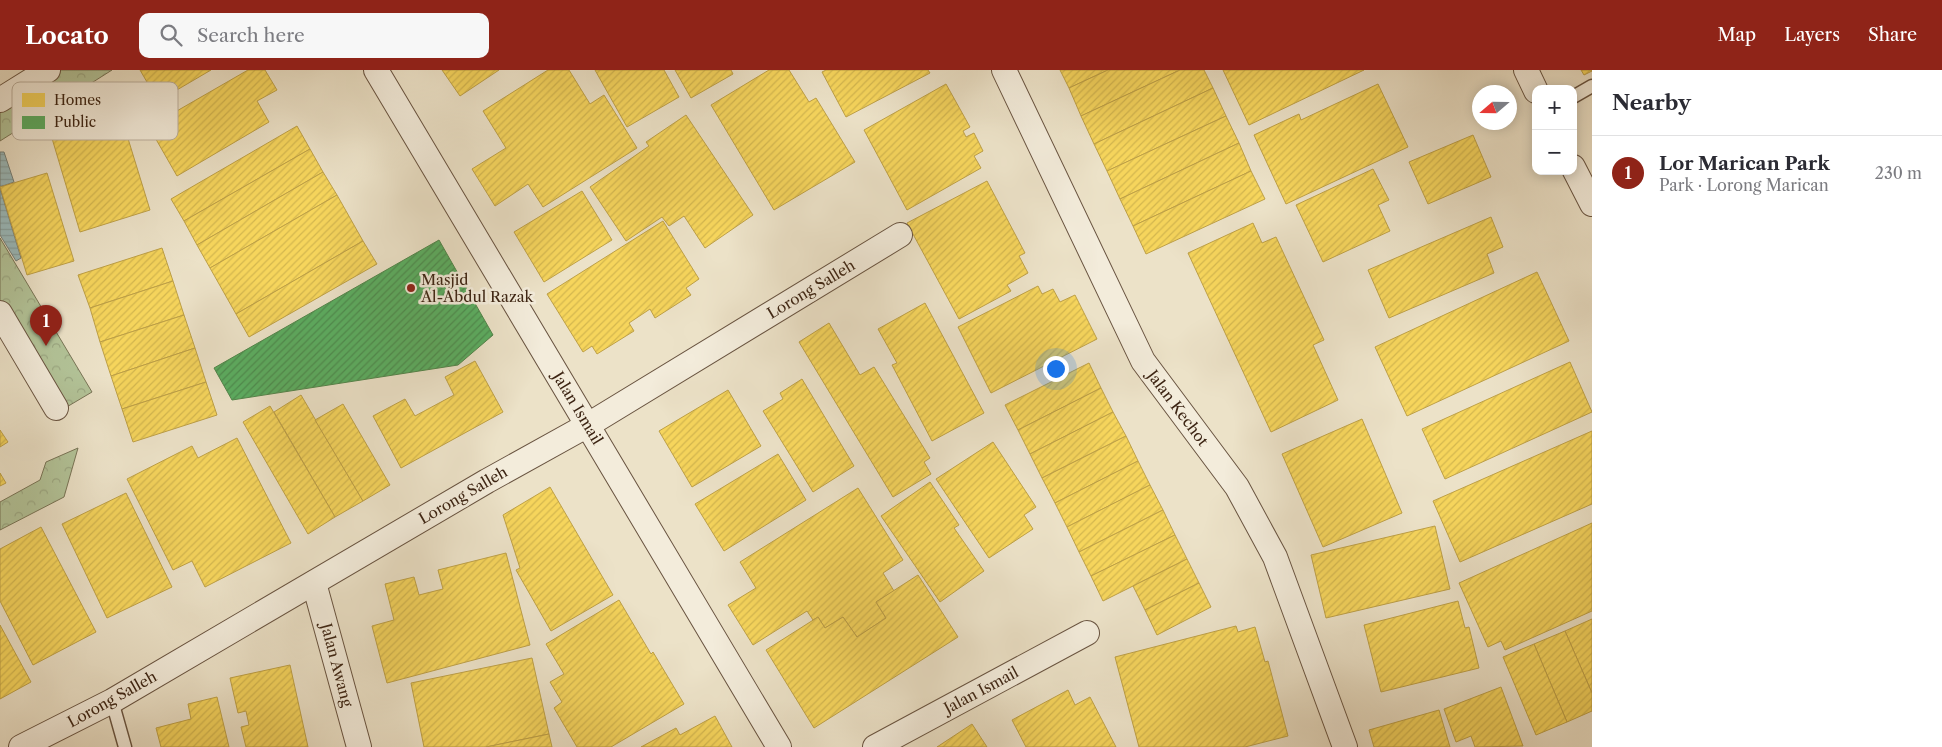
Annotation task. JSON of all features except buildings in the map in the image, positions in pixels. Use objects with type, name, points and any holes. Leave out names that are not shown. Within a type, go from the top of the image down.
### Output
[{"type":"street","points":[[29,82],[48,70]]},
{"type":"street","name":"Jalan Ismail","points":[[376,70],[779,747]]},
{"type":"street","name":"Jalan Kechot","points":[[1004,70],[1143,361],[1237,487],[1275,558],[1345,747]]},
{"type":"street","points":[[1526,70],[1533,85]]},
{"type":"street","points":[[0,100],[12,92]]},
{"type":"street","points":[[1577,175],[1592,204]]},
{"type":"street","name":"Lorong Salleh","points":[[21,747],[112,701],[487,481],[588,425],[900,235]]},
{"type":"street","points":[[0,313],[56,408]]},
{"type":"street","name":"Jalan Awang","points":[[314,583],[359,747]]},
{"type":"street","name":"Jalan Ismail","points":[[876,747],[1087,633]]},
{"type":"lane","points":[[1577,95],[1592,86]]},
{"type":"lane","points":[[112,701],[125,747]]},
{"type":"green space","points":[[57,70],[112,70],[93,82],[38,82]]},
{"type":"green space","points":[[12,98],[12,133],[0,141],[0,106]]},
{"type":"green space","points":[[0,238],[92,392],[65,408],[0,301]]},
{"type":"green space","points":[[78,448],[64,497],[0,530],[0,502],[40,480],[46,462]]},
{"type":"water","points":[[0,152],[4,152],[14,182],[0,187]]},
{"type":"water","points":[[0,188],[21,258],[16,261],[0,235]]},
{"type":"place","name":"Masjid Al-Abdul Razak","points":[[411,288]]},
{"type":"place","name":"Lor Marican Park","points":[[46,346]]}]
